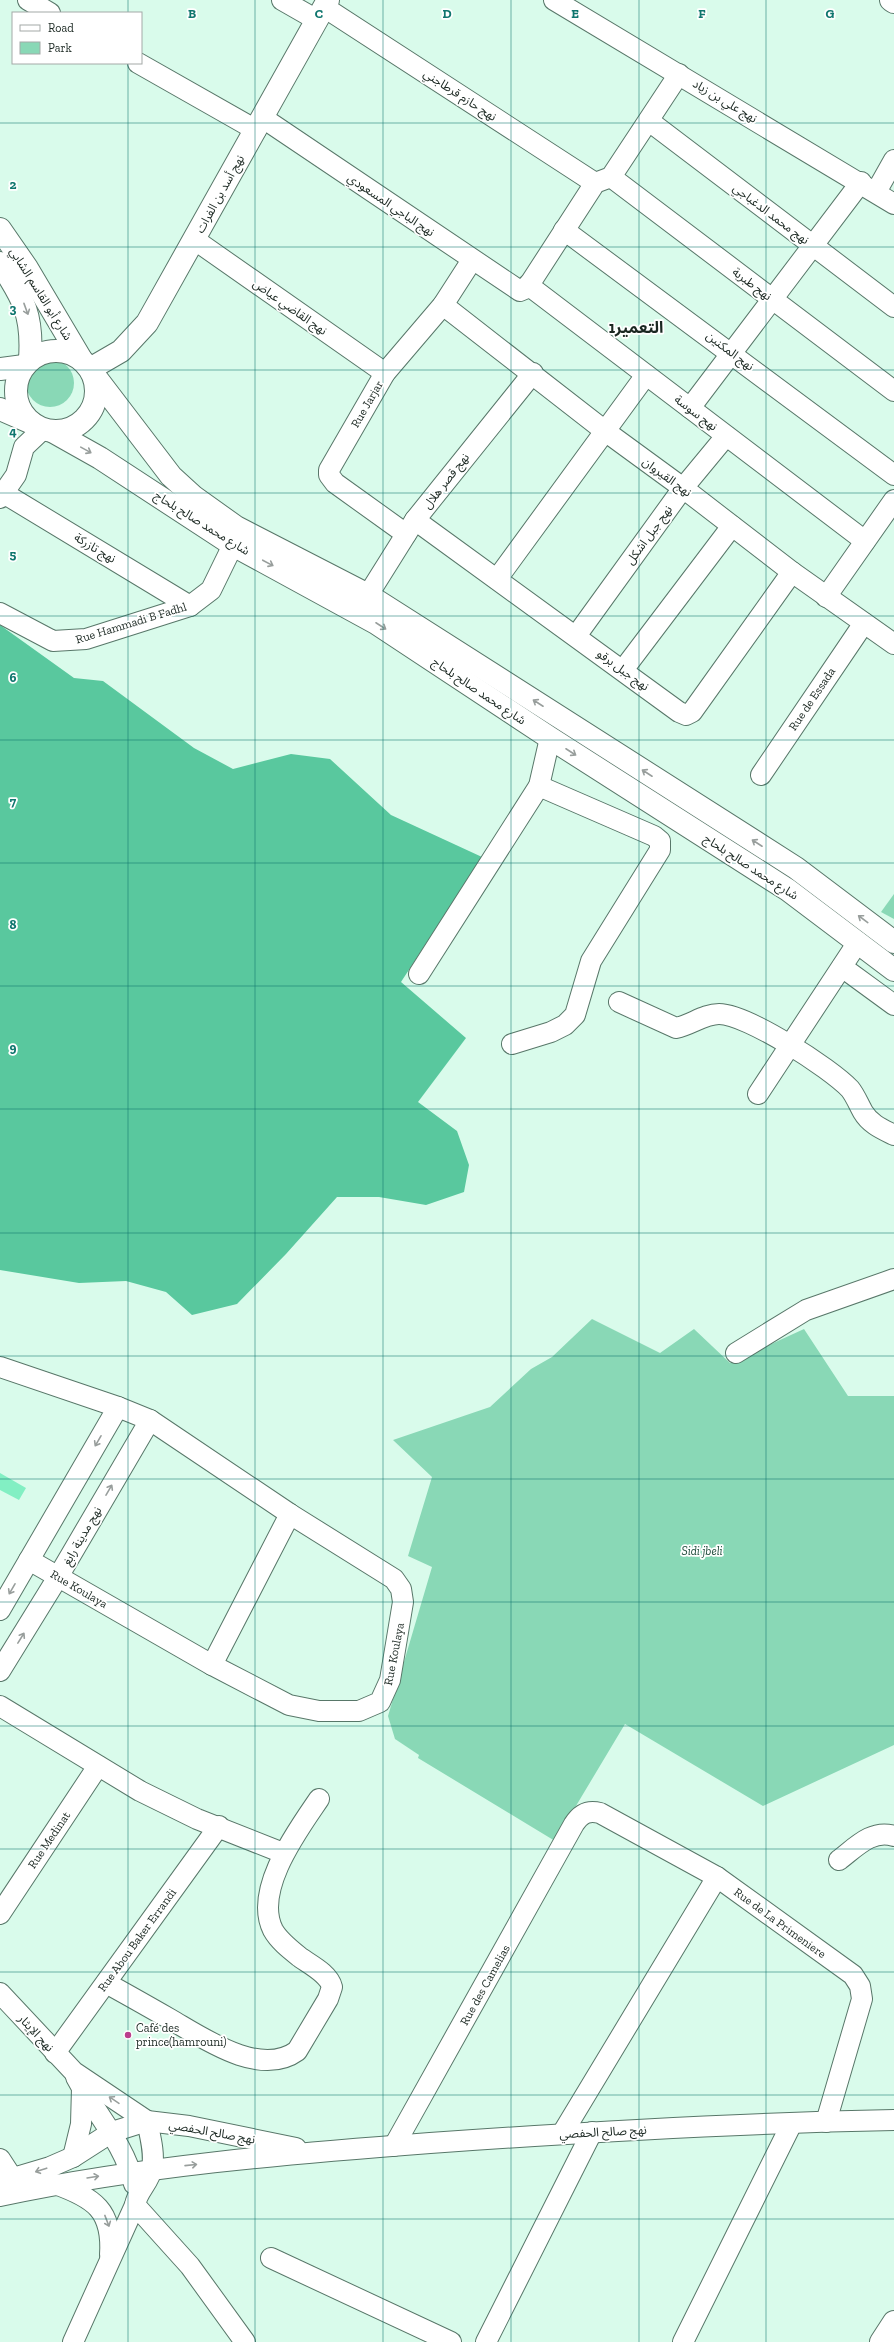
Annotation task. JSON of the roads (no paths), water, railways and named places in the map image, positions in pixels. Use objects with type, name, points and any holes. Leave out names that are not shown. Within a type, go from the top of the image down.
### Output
[{"type":"main road","name":"نهج أسد بن الفرات","points":[[88,368],[110,359],[139,334],[161,302],[323,9]]},
{"type":"main road","name":"شارع أبو القاسم الشابي","points":[[0,229],[88,368]]},
{"type":"main road","name":"شارع أبو القاسم الشابي","points":[[0,263],[22,298],[28,313],[31,326],[27,363]]},
{"type":"main road","points":[[56,350],[69,352],[88,368],[96,389],[95,402],[88,415],[78,424],[66,430],[42,428],[23,414],[17,403],[15,390],[18,377],[27,363],[42,352],[56,350]]},
{"type":"main road","points":[[0,369],[27,363]]},
{"type":"main road","name":"شارع محمد صالح بلحاج","points":[[88,368],[147,447],[171,476],[194,497],[236,527],[368,595],[796,868],[890,939]]},
{"type":"main road","name":"شارع محمد صالح بلحاج","points":[[0,409],[42,428],[100,458],[233,545],[376,623],[550,738],[788,890],[894,970]]},
{"type":"main road","points":[[866,948],[890,939]]},
{"type":"main road","points":[[881,2342],[894,2322]]},
{"type":"street","points":[[28,0],[48,12]]},
{"type":"street","name":"نهج حازم قرطاجني","points":[[282,0],[323,9],[603,180]]},
{"type":"street","name":"نهج علي بن زياد","points":[[554,0],[868,187],[894,204]]},
{"type":"street","name":"نهج الباجي المسعودي","points":[[140,64],[260,124],[472,260],[524,288]]},
{"type":"street","points":[[524,288],[564,230],[649,121],[679,74]]},
{"type":"street","name":"نهج محمد الدغباجي","points":[[649,121],[894,307]]},
{"type":"street","points":[[690,408],[812,245],[894,160]]},
{"type":"street","name":"نهج طبربة","points":[[603,180],[772,299],[894,391]]},
{"type":"street","name":"نهج المكنين","points":[[564,230],[732,352],[894,475]]},
{"type":"street","name":"نهج القاضي عياض","points":[[195,240],[385,373]]},
{"type":"street","name":"Rue Jarjar","points":[[411,527],[335,483],[329,475],[329,470],[385,373],[443,305],[472,260]]},
{"type":"street","name":"نهج سوسة","points":[[524,288],[646,375],[865,541]]},
{"type":"street","name":"نهج القيروان","points":[[443,305],[605,431],[683,488],[792,572],[894,644]]},
{"type":"street","name":"نهج قصر هلال","points":[[368,595],[411,527],[532,373]]},
{"type":"street","points":[[497,579],[646,375]]},
{"type":"street","points":[[1,494],[16,475],[24,447],[42,428]]},
{"type":"street","name":"نهج جبل اشكل","points":[[576,636],[683,488],[726,436]]},
{"type":"street","name":"نهج تازركة","points":[[1,494],[190,606]]},
{"type":"street","points":[[826,597],[894,500]]},
{"type":"street","points":[[624,670],[732,526]]},
{"type":"street","name":"نهج جبل برقو","points":[[411,527],[497,579],[624,670],[679,712],[686,715],[692,712],[792,572]]},
{"type":"street","name":"Rue Hammadi B Fadhl","points":[[0,612],[45,638],[61,642],[86,639],[190,606],[211,590],[233,545]]},
{"type":"street","name":"Rue de Essada","points":[[761,775],[864,623]]},
{"type":"street","points":[[419,974],[539,786],[550,738]]},
{"type":"street","points":[[512,1044],[551,1032],[565,1025],[575,1015],[591,961],[660,850],[660,841],[654,836],[539,786]]},
{"type":"street","points":[[758,1094],[842,966],[866,948]]},
{"type":"street","points":[[842,966],[894,1006]]},
{"type":"street","points":[[619,1002],[676,1028],[712,1015],[719,1014],[734,1017],[790,1044],[841,1079],[851,1090],[864,1114],[874,1125],[894,1135]]},
{"type":"street","points":[[736,1353],[806,1310],[894,1279]]},
{"type":"street","name":"Rue Koulaya","points":[[0,1367],[118,1407],[150,1420],[290,1514],[394,1579],[401,1589],[403,1602],[390,1680],[384,1696],[375,1705],[359,1711],[304,1710],[289,1705],[212,1665],[29,1560]]},
{"type":"street","points":[[0,1610],[118,1407]]},
{"type":"street","name":"نهج مدينة رابغ","points":[[0,1671],[58,1577],[150,1420]]},
{"type":"street","points":[[212,1665],[290,1514]]},
{"type":"street","points":[[0,1706],[140,1791],[198,1819],[219,1826],[283,1853]]},
{"type":"street","name":"Rue Medinat","points":[[0,1914],[98,1766]]},
{"type":"street","points":[[106,1982],[230,2052],[255,2058],[279,2059],[289,2057],[304,2042],[328,1999],[332,1986],[325,1976],[278,1937],[271,1924],[269,1902],[283,1853],[319,1799]]},
{"type":"street","name":"Rue de La Primeniere","points":[[574,1824],[584,1814],[593,1811],[600,1813],[717,1877],[853,1975],[860,1986],[862,1999],[826,2122]]},
{"type":"street","name":"Rue des Camelias","points":[[394,2146],[574,1824]]},
{"type":"street","name":"Rue Abou Baker Errandi","points":[[55,2052],[219,1826]]},
{"type":"street","points":[[839,1860],[870,1837],[879,1834],[894,1836]]},
{"type":"street","points":[[562,2134],[717,1877]]},
{"type":"street","name":"نهج الإيثار","points":[[0,1993],[55,2052],[78,2080]]},
{"type":"street","points":[[73,2342],[136,2201],[152,2169],[152,2149],[147,2121],[78,2080]]},
{"type":"street","points":[[78,2080],[112,2132],[131,2171],[136,2201],[190,2266],[246,2342]]},
{"type":"street","points":[[72,2158],[81,2124],[78,2080]]},
{"type":"street","name":"نهج صالح الحفصي","points":[[0,2196],[55,2184],[131,2171],[312,2152],[592,2132],[894,2120]]},
{"type":"street","name":"نهج صالح الحفصي","points":[[6,2180],[72,2158],[112,2132],[147,2121],[189,2126],[312,2152]]},
{"type":"street","points":[[683,2342],[791,2125]]},
{"type":"street","points":[[486,2342],[592,2132]]},
{"type":"street","points":[[0,2159],[6,2180]]},
{"type":"street","points":[[55,2184],[78,2192],[99,2207],[107,2219],[112,2237],[110,2260]]},
{"type":"street","points":[[271,2258],[450,2342]]},
{"type":"place","name":"Café des prince(hamrouni)","points":[[128,2035]]},
{"type":"district","name":"التعمير1","points":[[636,327]]},
{"type":"park label","name":"Sidi jbeli","points":[[702,1551]]}]
